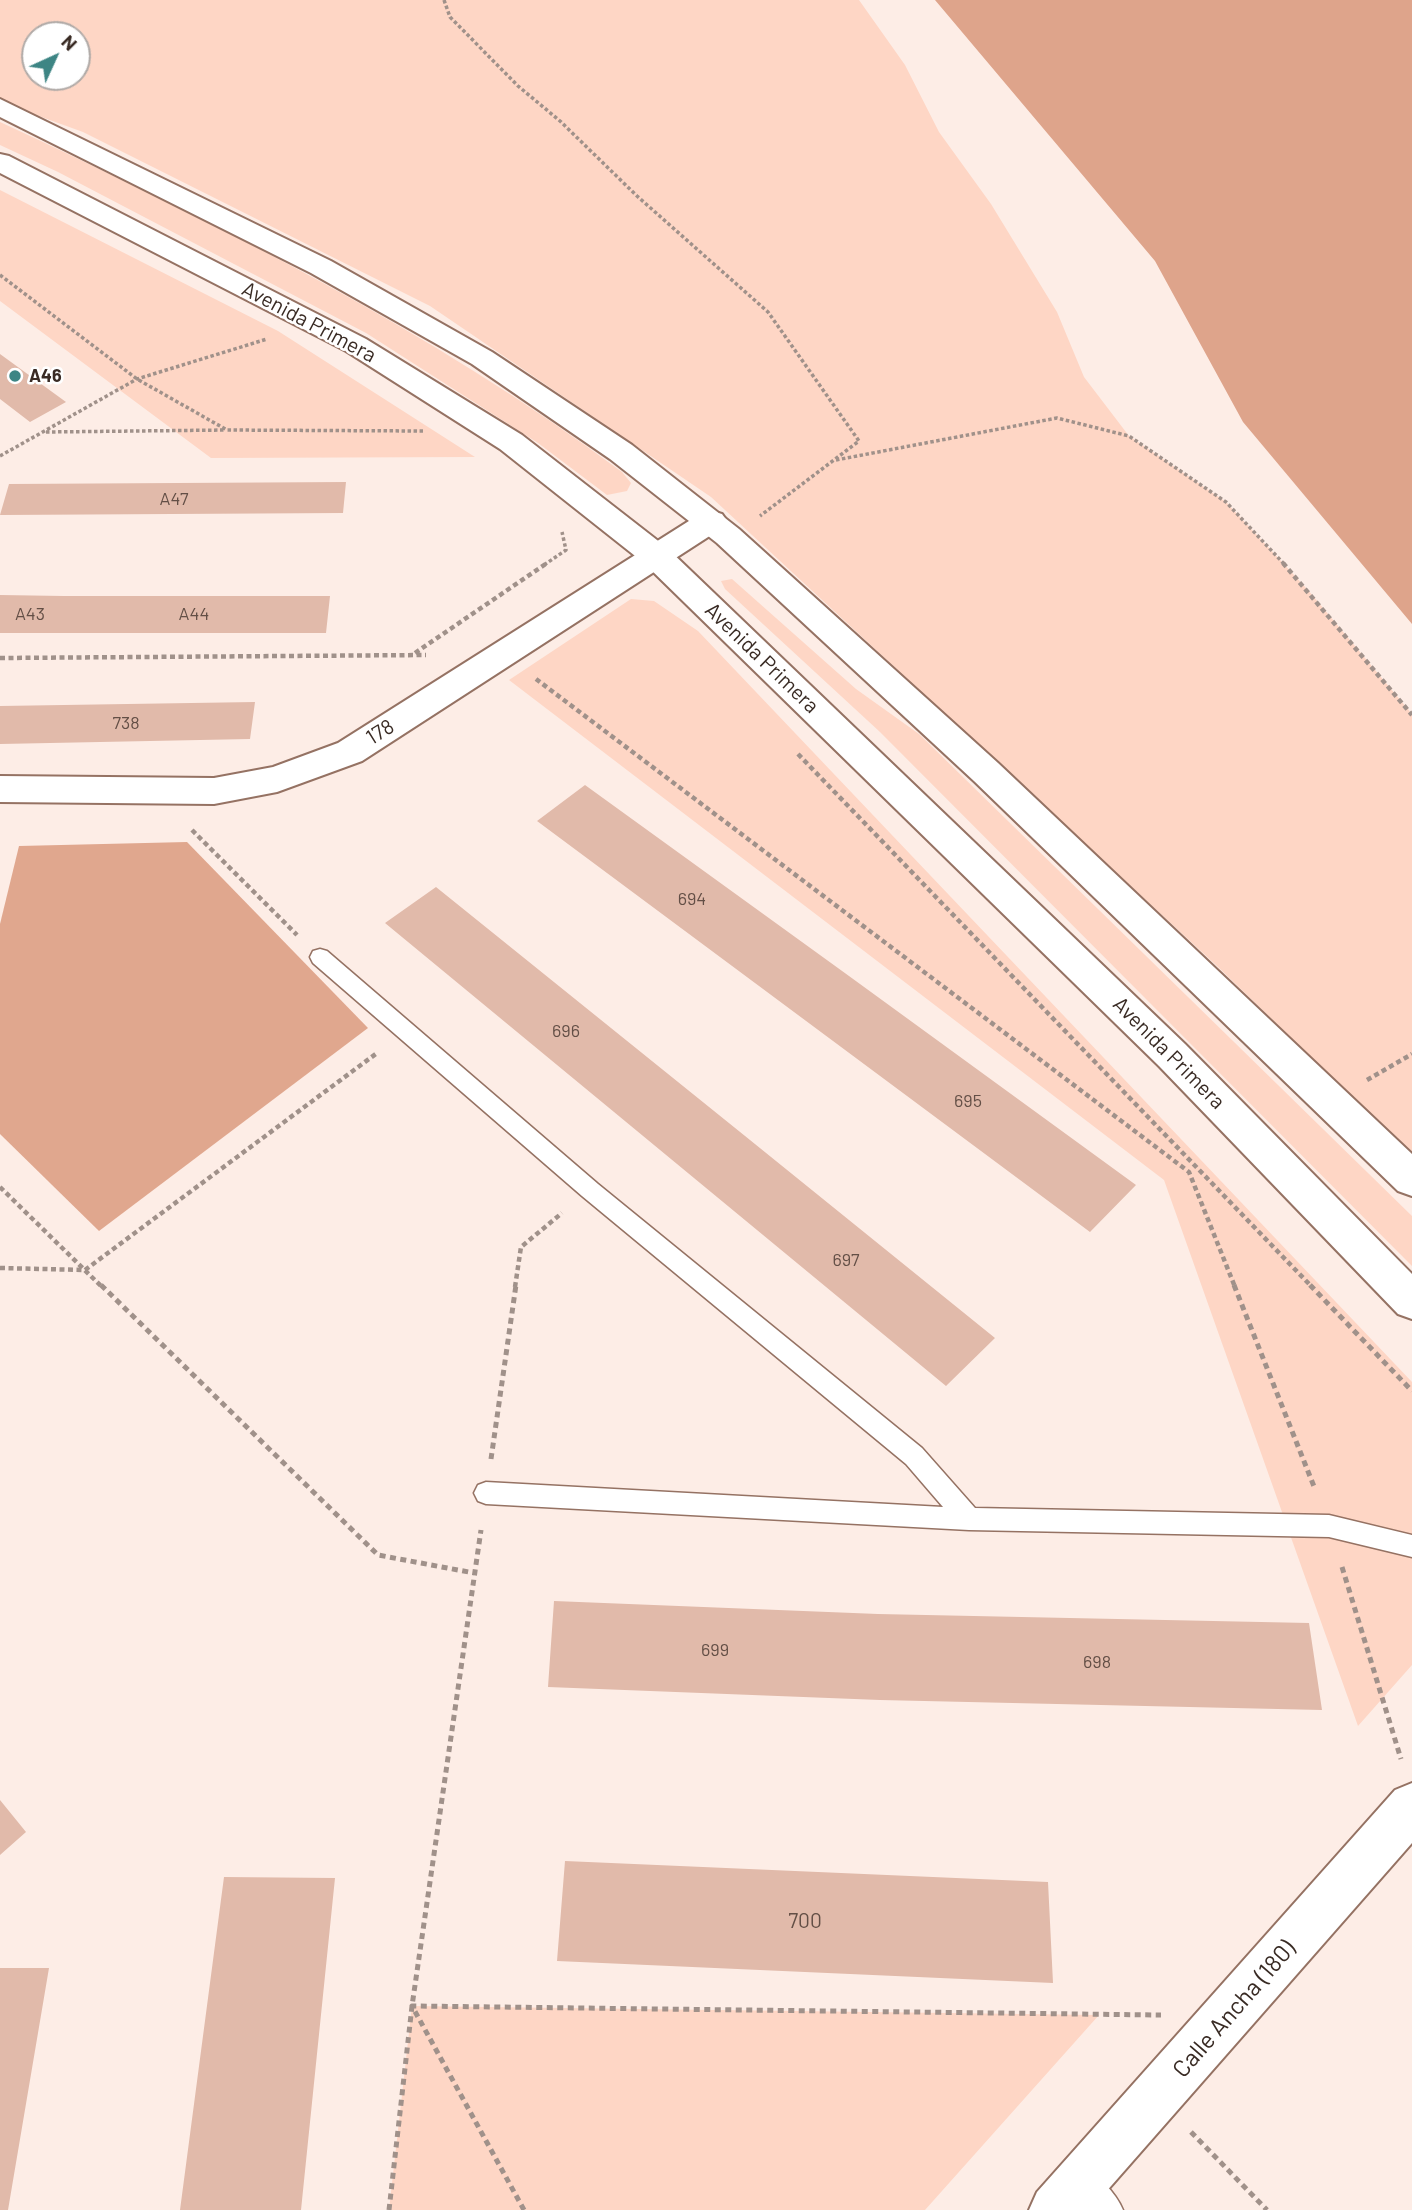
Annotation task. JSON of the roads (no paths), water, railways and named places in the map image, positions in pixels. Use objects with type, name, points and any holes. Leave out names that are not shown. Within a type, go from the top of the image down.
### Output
[{"type":"street","points":[[0,107],[321,267],[482,358],[621,452],[719,529],[986,772],[1412,1179]]},
{"type":"street","name":"Avenida Primera","points":[[0,162],[356,345],[495,432],[655,555],[1172,1055],[1412,1301]]},
{"type":"street","name":"178","points":[[1,794],[214,791],[277,779],[350,752],[655,555],[719,529]]},
{"type":"street","name":"Calle Ancha (180)","points":[[1082,2200],[1156,2097],[1228,2015],[1408,1789]]},
{"type":"lane","points":[[320,957],[590,1190],[914,1456],[969,1519]]},
{"type":"lane","points":[[486,1493],[969,1519],[1329,1525],[1412,1546]]},
{"type":"place","name":"A46","points":[[15,376]]}]
